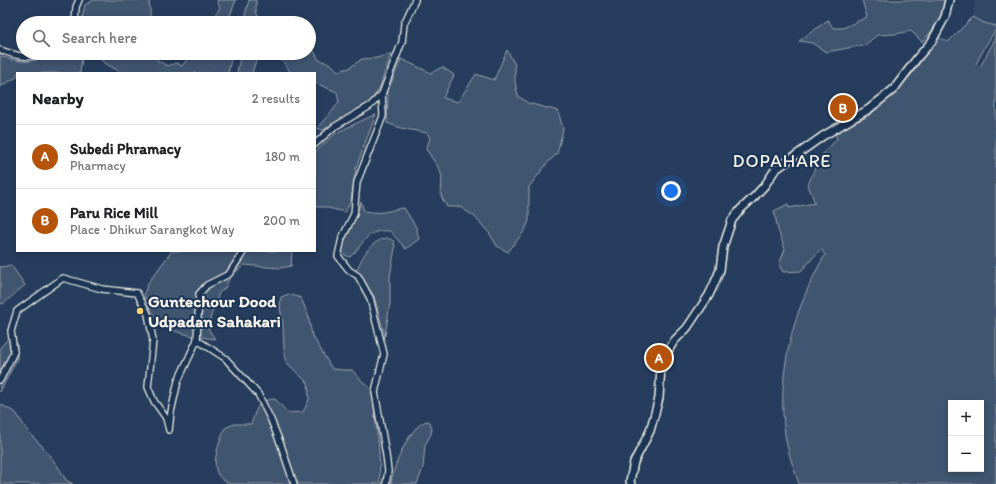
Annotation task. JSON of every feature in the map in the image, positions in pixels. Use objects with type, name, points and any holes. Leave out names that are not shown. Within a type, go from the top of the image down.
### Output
[{"type":"street","points":[[75,16],[76,8],[79,0]]},
{"type":"street","points":[[386,484],[388,471],[375,392],[384,354],[370,298],[358,276],[349,270],[338,256],[342,238],[354,214],[357,182],[383,116],[382,94],[402,42],[404,24],[416,0]]},
{"type":"street","points":[[631,484],[630,481],[634,462],[650,431],[655,413],[661,367],[674,341],[687,328],[709,295],[720,270],[723,247],[732,220],[765,185],[775,170],[823,136],[869,109],[894,89],[932,41],[945,17],[949,0]]},
{"type":"street","points":[[0,50],[16,55]]},
{"type":"street","points":[[316,143],[334,127],[370,106],[382,94]]},
{"type":"street","points":[[0,380],[14,352],[11,331],[17,311],[63,278],[102,289],[137,293],[148,314],[153,340],[148,387],[154,401],[166,418],[170,430],[171,412],[178,381],[197,340],[199,294],[207,285],[229,274],[243,252]]},
{"type":"street","points":[[197,340],[225,358],[258,394],[271,420],[294,484]]},
{"type":"shaded area","points":[[94,0],[149,0],[150,16],[83,16],[85,5]]},
{"type":"shaded area","points":[[217,0],[236,0],[230,16],[214,16],[220,8]]},
{"type":"shaded area","points":[[249,0],[256,0],[256,12],[258,16],[245,16]]},
{"type":"shaded area","points":[[862,0],[948,0],[937,23],[922,42],[911,31],[877,35],[865,45],[826,52],[812,43],[799,41],[828,20],[833,28],[843,28],[867,17]]},
{"type":"shaded area","points":[[975,0],[996,0],[996,26],[984,23],[973,17]]},
{"type":"shaded area","points":[[973,17],[984,23],[996,26],[996,29],[976,64],[980,67],[993,43],[996,31],[996,484],[799,484],[789,453],[785,434],[783,387],[790,341],[796,319],[804,297],[825,255],[821,249],[801,271],[783,272],[779,265],[785,249],[778,230],[774,211],[788,204],[789,208],[815,203],[808,185],[819,158],[837,139],[834,131],[867,117],[889,98],[913,73],[937,37],[948,42]]},
{"type":"shaded area","points":[[507,50],[515,65],[515,82],[518,96],[528,103],[558,111],[563,129],[557,154],[548,162],[529,187],[529,221],[525,230],[508,252],[497,246],[490,234],[474,216],[460,207],[447,207],[441,196],[442,176],[426,149],[430,138],[427,133],[401,128],[387,123],[388,91],[401,59],[431,73],[442,67],[454,75],[443,98],[458,102],[476,74],[494,80]]},
{"type":"shaded area","points":[[391,54],[379,89],[369,103],[323,130],[317,128],[339,103],[337,92],[316,83],[316,72],[290,72],[282,60],[316,60],[316,55],[319,60],[331,64],[338,71],[349,68],[362,59],[377,58]]},
{"type":"shaded area","points":[[0,56],[13,60],[82,60],[80,72],[16,72],[16,78],[0,87]]},
{"type":"shaded area","points":[[101,60],[158,60],[168,66],[176,63],[182,66],[187,60],[231,60],[228,72],[120,72]]},
{"type":"shaded area","points":[[240,60],[256,60],[252,72],[237,72]]},
{"type":"shaded area","points":[[376,114],[356,168],[351,201],[345,212],[324,207],[316,207],[316,151],[336,133]]},
{"type":"shaded area","points":[[361,202],[364,211],[387,212],[404,208],[416,227],[419,239],[406,249],[390,231],[375,232],[366,238],[350,257],[345,255],[341,249],[343,242],[350,231]]},
{"type":"shaded area","points":[[387,238],[394,241],[395,248],[390,276],[390,303],[385,336],[374,296],[356,271],[368,250],[376,242]]},
{"type":"shaded area","points":[[171,252],[292,252],[291,266],[280,268],[244,265],[230,277],[225,288],[219,293],[209,322],[209,330],[215,339],[176,332],[162,324],[151,311],[144,294],[148,283]]},
{"type":"shaded area","points":[[11,265],[25,285],[3,304],[0,303],[0,266]]},
{"type":"shaded area","points":[[289,294],[301,298],[308,315],[312,335],[332,369],[352,370],[372,390],[379,451],[380,484],[232,484],[224,481],[218,475],[215,462],[216,455],[225,428],[234,424],[251,424],[258,406],[264,401],[275,399],[288,413],[303,412],[309,400],[308,383],[287,363],[284,349],[283,325],[280,307],[281,297]]},
{"type":"shaded area","points":[[9,337],[17,343],[17,359],[0,392],[0,348]]},
{"type":"shaded area","points":[[0,404],[16,413],[29,433],[42,446],[57,465],[66,480],[73,484],[0,484]]},
{"type":"shaded area","points":[[428,421],[430,422],[432,428],[431,434],[425,445],[423,468],[417,484],[391,484],[395,468],[409,437],[422,423]]},
{"type":"place","name":"Paru Rice Mill","points":[[843,108]]},
{"type":"place","name":"Guntechour Dood Udpadan Sahakari","points":[[140,311]]},
{"type":"place","name":"Subedi Phramacy","points":[[659,358]]},
{"type":"district","name":"DOPAHARE","points":[[782,161]]}]
